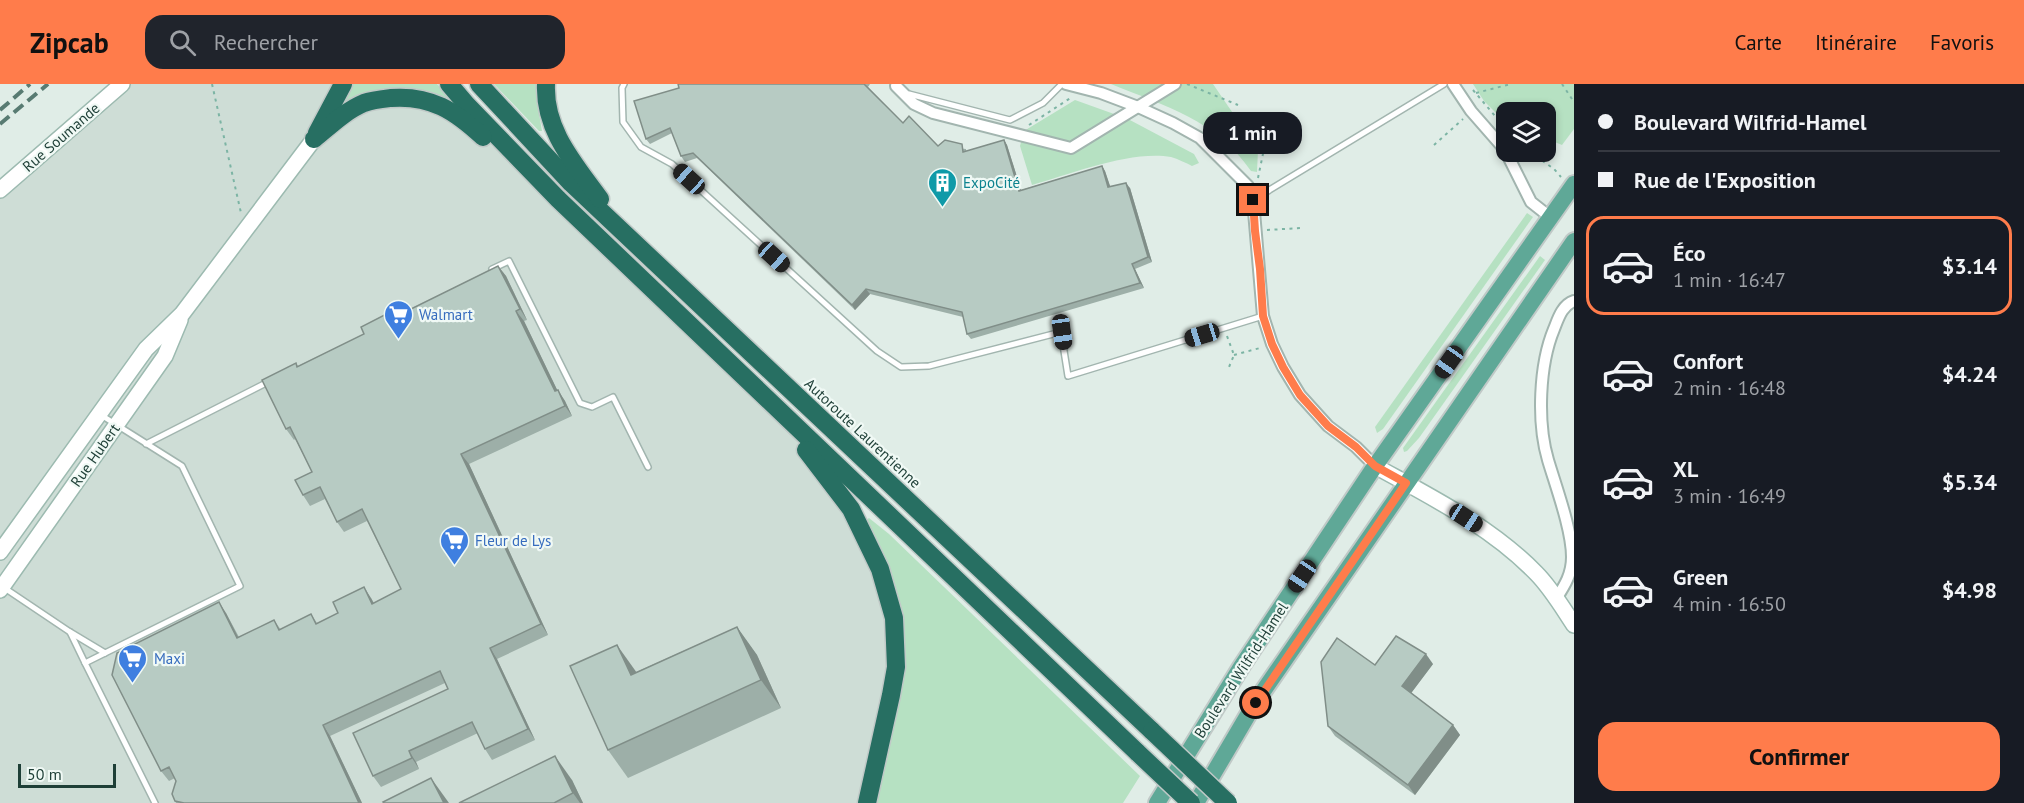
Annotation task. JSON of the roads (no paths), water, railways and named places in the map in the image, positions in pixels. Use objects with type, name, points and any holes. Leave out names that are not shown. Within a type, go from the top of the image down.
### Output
[{"type":"highway","points":[[314,139],[343,84]]},
{"type":"highway","points":[[449,84],[518,158],[775,408],[1191,803]]},
{"type":"highway","name":"Autoroute Laurentienne","points":[[479,84],[564,175],[1228,803]]},
{"type":"highway","points":[[546,84],[545,97],[553,129],[563,148],[626,234]]},
{"type":"highway","points":[[314,139],[348,111],[380,99],[403,97],[423,100],[451,111],[493,147],[518,158]]},
{"type":"highway","points":[[775,408],[851,509],[880,569],[894,618],[896,667],[867,803]]},
{"type":"main road","name":"Boulevard Wilfrid-Hamel","points":[[1157,803],[1240,667],[1375,466],[1550,218],[1568,181]]},
{"type":"main road","name":"Boulevard Wilfrid-Hamel","points":[[1196,803],[1256,703],[1574,241]]},
{"type":"street","name":"Rue Soumande","points":[[0,190],[122,84]]},
{"type":"street","points":[[896,85],[914,104],[933,113],[1071,148],[1176,84]]},
{"type":"street","points":[[1453,84],[1468,107],[1496,139]]},
{"type":"street","points":[[1073,86],[1101,93],[1138,107],[1200,138],[1248,186],[1253,200],[1263,316],[1272,344],[1300,395],[1328,426],[1356,447],[1375,466],[1430,495],[1484,530],[1537,574],[1574,625]]},
{"type":"street","name":"Rue Hubert","points":[[1,550],[146,349],[182,314],[314,139]]},
{"type":"street","points":[[1511,162],[1531,202],[1550,218]]},
{"type":"street","points":[[1556,599],[1571,572],[1572,556],[1555,480],[1547,458],[1541,394],[1551,335],[1561,312],[1570,302],[1574,301]]},
{"type":"street","name":"Rue Hubert","points":[[1,589],[165,356],[182,314]]},
{"type":"lane","points":[[624,84],[622,88],[623,122],[641,147],[672,164],[877,351],[901,367],[929,366],[1062,332],[1068,376],[1263,316]]},
{"type":"lane","points":[[1253,200],[1444,84]]},
{"type":"lane","points":[[896,85],[910,95],[1011,120],[1073,86]]},
{"type":"lane","points":[[483,274],[509,261],[580,403],[592,407],[613,397],[648,467]]},
{"type":"lane","points":[[146,444],[274,379]]},
{"type":"lane","points":[[85,663],[240,586],[182,466],[99,414]]},
{"type":"lane","points":[[1,589],[105,653]]},
{"type":"lane","points":[[70,632],[155,803]]},
{"type":"railway","points":[[0,110],[30,84]]},
{"type":"railway","points":[[0,124],[48,84]]},
{"type":"place","name":"ExpoCité","points":[[942,208]]},
{"type":"place","name":"Walmart","points":[[398,340]]},
{"type":"place","name":"Fleur de Lys","points":[[454,566]]},
{"type":"place","name":"Maxi","points":[[133,684]]}]
